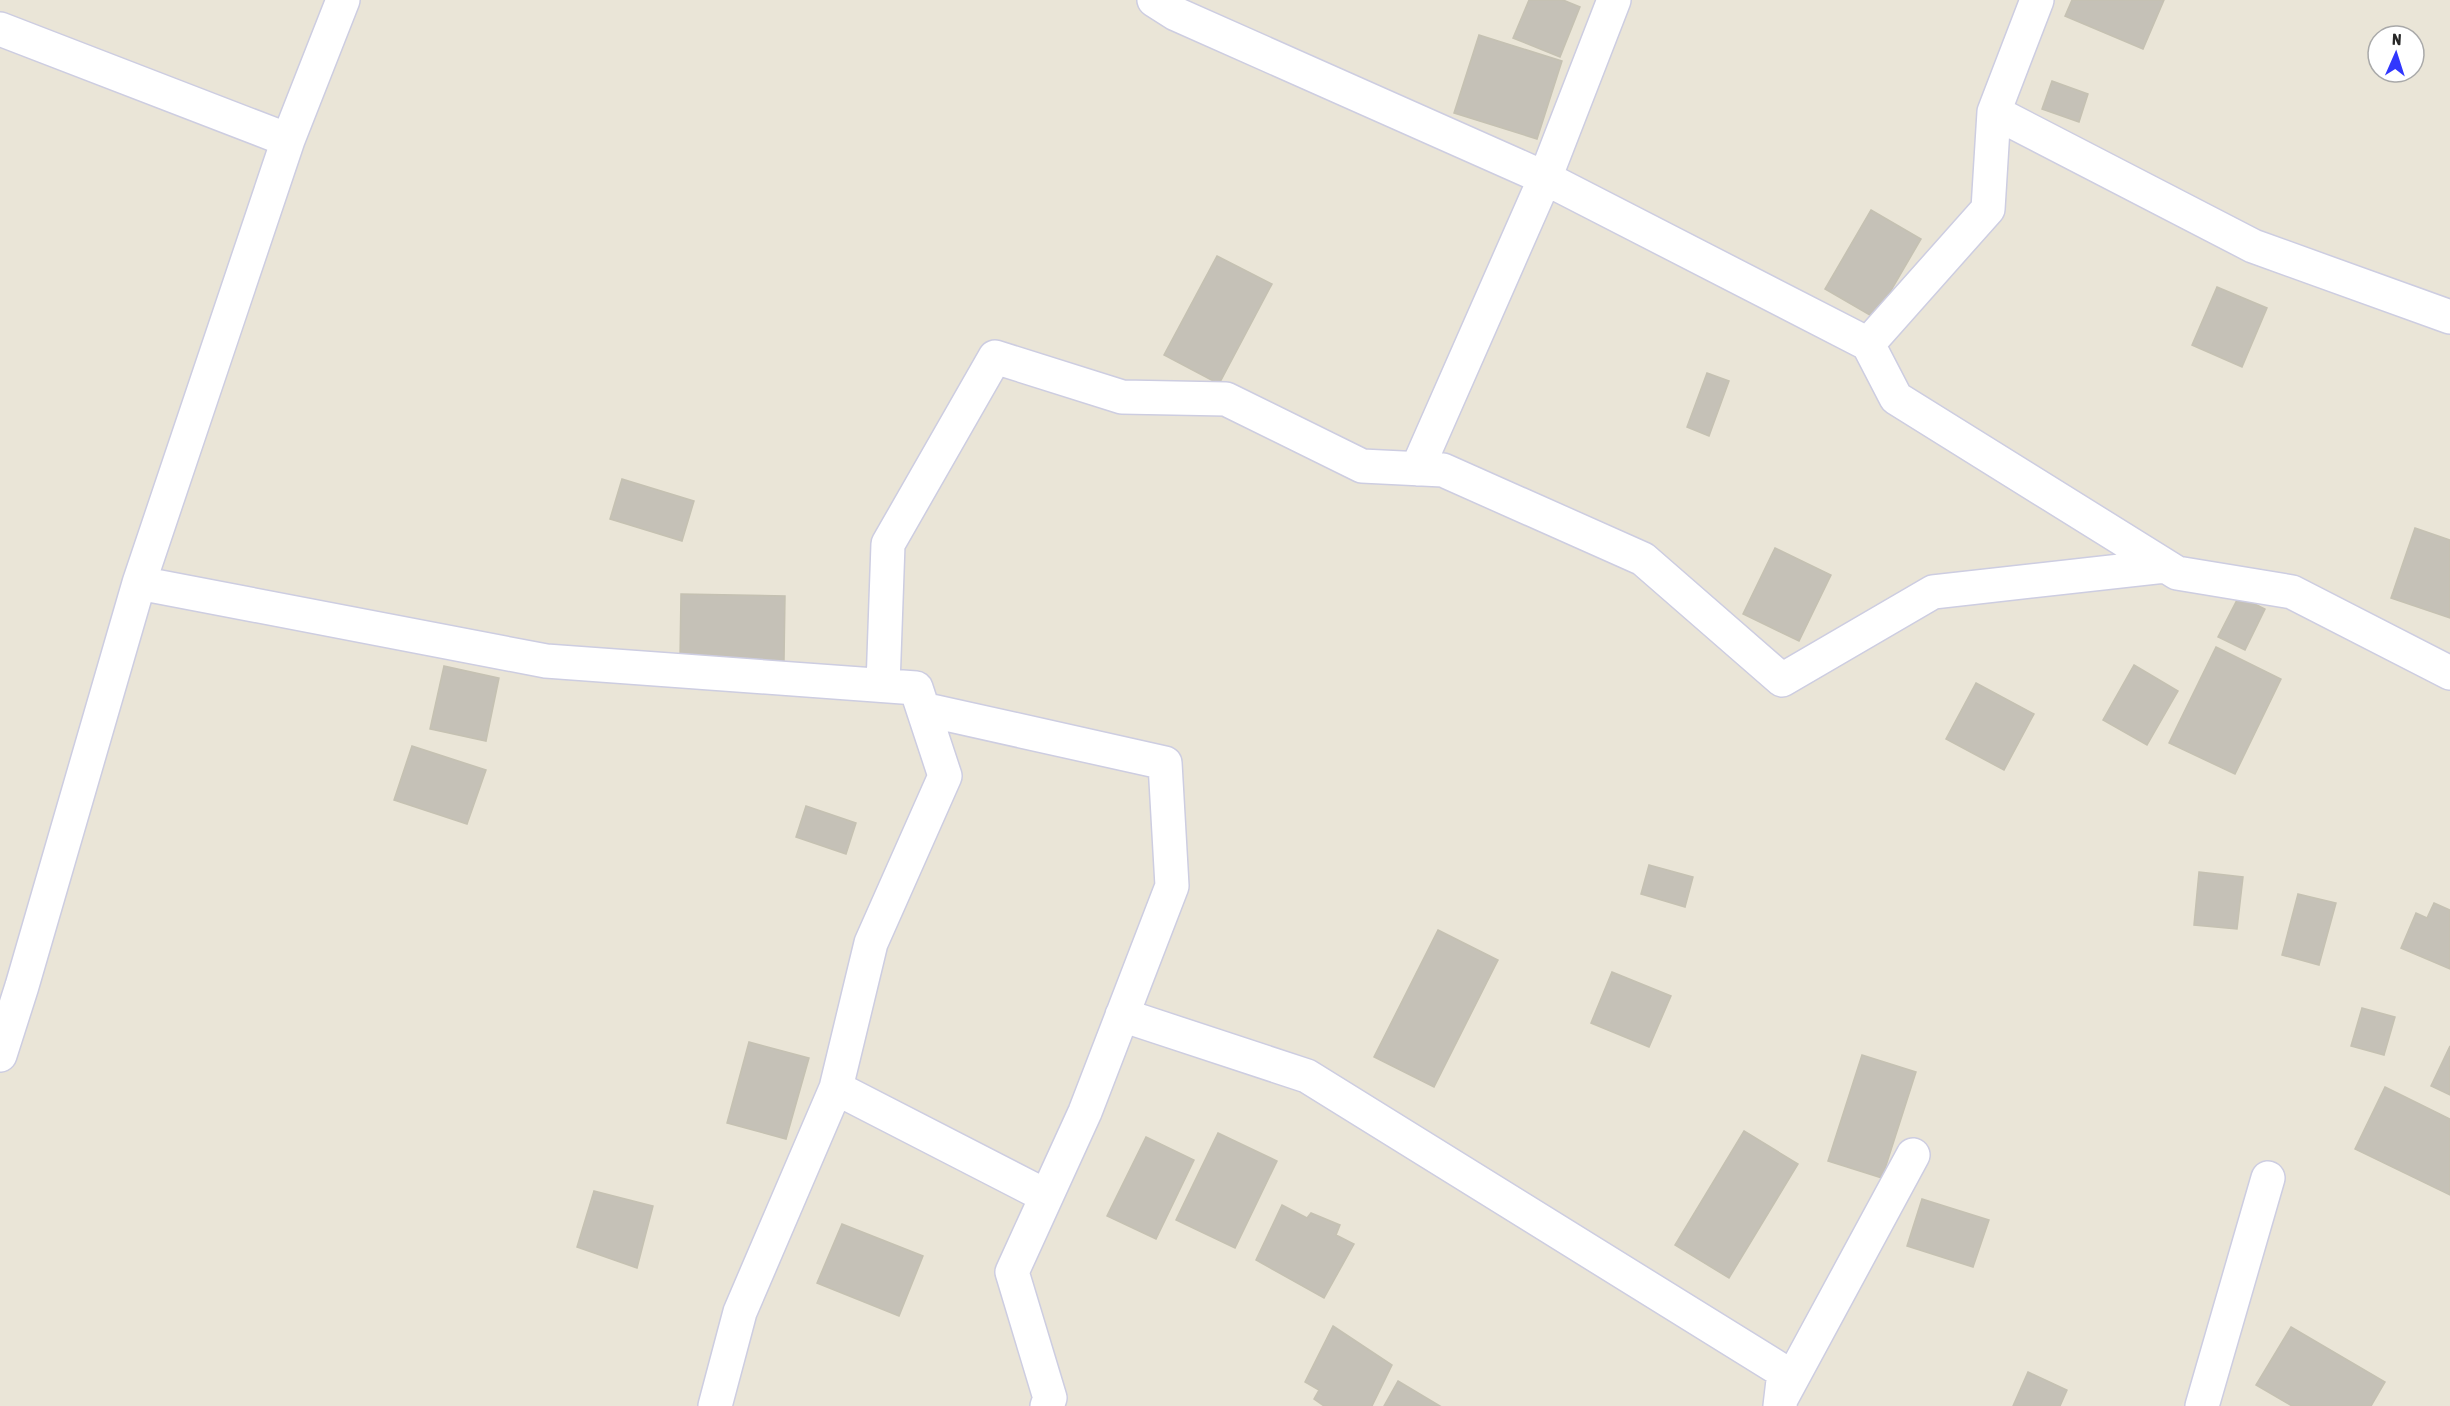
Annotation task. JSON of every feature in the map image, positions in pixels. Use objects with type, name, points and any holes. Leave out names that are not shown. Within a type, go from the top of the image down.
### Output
[{"type":"street","points":[[0,1055],[26,975],[139,583],[288,140],[343,0]]},
{"type":"street","points":[[1154,0],[1176,14],[1545,178],[1868,344],[1896,398],[2177,573],[2292,592],[2450,673]]},
{"type":"street","points":[[1417,469],[1545,178],[1614,0]]},
{"type":"street","points":[[1868,344],[1988,209],[1994,112],[2037,0]]},
{"type":"street","points":[[0,29],[288,140]]},
{"type":"street","points":[[1994,112],[2253,246],[2450,317]]},
{"type":"street","points":[[883,685],[888,544],[995,357],[1122,397],[1226,399],[1362,466],[1443,470],[1643,559],[1782,680],[1933,592],[2165,566]]},
{"type":"street","points":[[139,583],[546,661],[916,688],[945,776],[871,943],[836,1088],[740,1312],[715,1406]]},
{"type":"street","points":[[923,709],[1165,763],[1172,886],[1085,1112],[1012,1272],[1050,1398],[1047,1406]]},
{"type":"street","points":[[1122,1015],[1307,1076],[1784,1372],[1780,1403]]},
{"type":"street","points":[[836,1088],[1046,1196]]},
{"type":"street","points":[[1780,1403],[1913,1155]]},
{"type":"street","points":[[2202,1406],[2268,1178]]},
{"type":"building","points":[[1529,0],[1563,0],[1580,7],[1560,57],[1513,38]]},
{"type":"building","points":[[2072,0],[2164,0],[2143,49],[2065,16]]},
{"type":"building","points":[[1479,35],[1562,61],[1537,139],[1454,113]]},
{"type":"building","points":[[2052,81],[2088,94],[2079,122],[2042,109]]},
{"type":"building","points":[[1871,210],[1921,239],[1875,318],[1825,289]]},
{"type":"building","points":[[1217,256],[1272,284],[1219,384],[1164,355]]},
{"type":"building","points":[[2217,287],[2267,308],[2242,367],[2192,345]]},
{"type":"building","points":[[1707,373],[1729,381],[1709,436],[1687,427]]},
{"type":"building","points":[[622,479],[694,501],[682,541],[610,519]]},
{"type":"building","points":[[2415,528],[2450,540],[2450,618],[2391,598]]},
{"type":"building","points":[[1775,548],[1831,575],[1799,641],[1743,614]]},
{"type":"building","points":[[681,594],[785,596],[784,661],[680,659]]},
{"type":"building","points":[[2239,596],[2265,609],[2245,650],[2218,637]]},
{"type":"building","points":[[2216,647],[2281,679],[2235,774],[2169,743]]},
{"type":"building","points":[[2134,665],[2178,691],[2147,745],[2103,720]]},
{"type":"building","points":[[444,666],[499,678],[486,741],[430,729]]},
{"type":"building","points":[[1976,683],[2034,714],[2004,770],[1946,739]]},
{"type":"building","points":[[412,746],[486,770],[467,824],[394,800]]},
{"type":"building","points":[[806,806],[856,823],[846,854],[796,837]]},
{"type":"building","points":[[1649,865],[1693,877],[1685,907],[1641,894]]},
{"type":"building","points":[[2199,872],[2243,877],[2237,929],[2194,925]]},
{"type":"building","points":[[2298,894],[2336,903],[2319,965],[2282,955]]},
{"type":"building","points":[[2434,903],[2450,910],[2450,969],[2401,948],[2416,913],[2427,918]]},
{"type":"building","points":[[1438,930],[1498,960],[1434,1087],[1374,1057]]},
{"type":"building","points":[[1612,972],[1671,996],[1649,1047],[1591,1023]]},
{"type":"building","points":[[2362,1008],[2395,1017],[2384,1055],[2351,1046]]},
{"type":"building","points":[[749,1042],[809,1058],[786,1139],[727,1123]]},
{"type":"building","points":[[2450,1046],[2450,1095],[2431,1086]]},
{"type":"building","points":[[1862,1055],[1916,1072],[1882,1178],[1828,1161]]},
{"type":"building","points":[[2385,1087],[2450,1119],[2450,1195],[2355,1149]]},
{"type":"building","points":[[1744,1131],[1798,1164],[1729,1278],[1675,1245]]},
{"type":"building","points":[[1218,1133],[1277,1161],[1235,1248],[1176,1220]]},
{"type":"building","points":[[1146,1137],[1194,1160],[1156,1239],[1107,1216]]},
{"type":"building","points":[[594,1191],[653,1206],[637,1268],[577,1247]]},
{"type":"building","points":[[1922,1199],[1989,1220],[1973,1267],[1907,1246]]},
{"type":"building","points":[[1282,1205],[1307,1218],[1311,1213],[1340,1225],[1336,1235],[1354,1244],[1324,1298],[1256,1260]]},
{"type":"building","points":[[842,1224],[923,1256],[899,1316],[817,1283]]},
{"type":"building","points":[[1333,1326],[1392,1365],[1372,1406],[1324,1406],[1314,1399],[1319,1390],[1305,1382]]},
{"type":"building","points":[[2291,1327],[2385,1382],[2371,1406],[2292,1406],[2256,1385]]},
{"type":"building","points":[[2028,1372],[2067,1390],[2060,1406],[2013,1406]]},
{"type":"building","points":[[1398,1381],[1440,1406],[1384,1406]]}]
